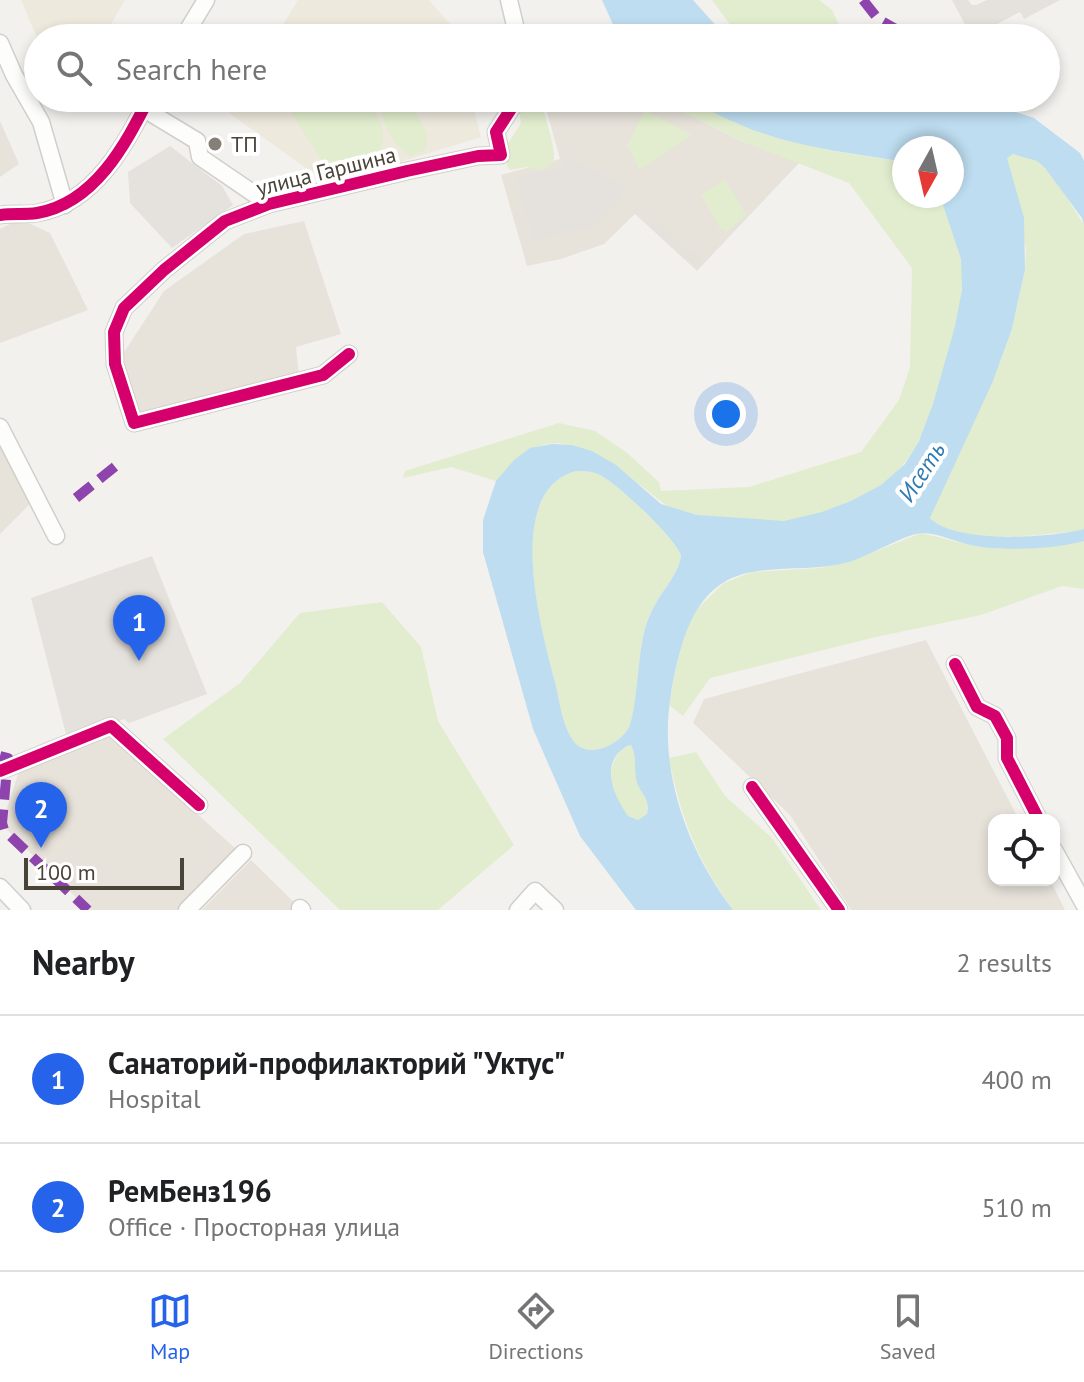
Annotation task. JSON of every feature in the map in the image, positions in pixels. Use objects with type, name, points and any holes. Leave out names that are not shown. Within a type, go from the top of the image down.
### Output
[{"type":"street","points":[[191,24],[206,0]]},
{"type":"street","points":[[509,0],[515,24]]},
{"type":"street","points":[[0,43],[24,92]]},
{"type":"street","points":[[35,112],[41,122],[65,205]]},
{"type":"street","points":[[0,215],[37,213],[65,205],[102,176],[141,112]]},
{"type":"street","points":[[157,112],[197,141],[200,157],[269,204]]},
{"type":"street","name":"улица Гаршина","points":[[349,354],[323,375],[134,423],[115,364],[114,332],[124,308],[164,270],[225,221],[269,204],[435,165],[478,156],[501,155],[496,132],[509,112]]},
{"type":"street","points":[[0,427],[56,536]]},
{"type":"street","points":[[955,664],[977,707],[995,716],[1007,738],[1007,758],[1036,814]]},
{"type":"street","points":[[0,771],[111,726],[199,805]]},
{"type":"street","points":[[752,787],[839,910]]},
{"type":"street","points":[[187,910],[243,853]]},
{"type":"street","points":[[1060,861],[1084,904]]},
{"type":"street","points":[[0,887],[22,910]]},
{"type":"street","points":[[518,910],[535,891],[555,910]]},
{"type":"shaded area","points":[[21,0],[125,0],[111,24],[31,24]]},
{"type":"shaded area","points":[[298,0],[429,0],[450,24],[283,24]]},
{"type":"shaded area","points":[[952,0],[968,0],[976,5],[987,0],[1060,0],[1024,19],[1020,12],[997,24],[965,24]]},
{"type":"shaded area","points":[[475,112],[481,137],[335,182],[306,168],[229,113]]},
{"type":"shaded area","points":[[547,112],[684,112],[739,140],[799,163],[697,271],[635,214],[604,244],[561,259],[527,266],[501,175],[560,159]]},
{"type":"shaded area","points":[[0,121],[19,164],[0,177]]},
{"type":"shaded area","points":[[170,146],[222,186],[233,205],[172,248],[130,203],[128,172]]},
{"type":"shaded area","points":[[567,156],[626,186],[618,200],[592,227],[533,241],[516,178],[562,167]]},
{"type":"shaded area","points":[[20,219],[50,233],[88,310],[0,343],[0,229]]},
{"type":"shaded area","points":[[653,220],[702,261],[697,266],[649,226]]},
{"type":"shaded area","points":[[304,221],[341,334],[296,347],[299,377],[139,418],[119,360],[164,291],[244,234]]},
{"type":"shaded area","points":[[0,441],[32,502],[0,534]]},
{"type":"shaded area","points":[[152,556],[207,694],[129,723],[124,719],[67,738],[31,598]]},
{"type":"shaded area","points":[[926,640],[1016,814],[988,814],[988,886],[1053,886],[1065,910],[851,910],[790,815],[693,723],[704,699]]},
{"type":"shaded area","points":[[107,733],[236,849],[179,910],[89,910],[6,829],[3,820],[21,765]]},
{"type":"shaded area","points":[[251,860],[302,910],[202,910]]},
{"type":"green space","points":[[712,0],[819,0],[832,10],[838,24],[730,24]]},
{"type":"green space","points":[[291,112],[374,112],[381,125],[383,141],[373,162],[352,173],[327,168]]},
{"type":"green space","points":[[383,112],[415,112],[428,134],[426,149],[411,156],[405,152],[394,140]]},
{"type":"green space","points":[[519,112],[544,112],[554,157],[553,162],[542,170],[526,167],[510,170],[507,166],[507,145],[521,123]]},
{"type":"green space","points":[[644,112],[692,135],[640,170],[627,145]]},
{"type":"green space","points":[[684,112],[714,112],[768,135],[833,151],[892,160],[892,208],[945,208],[960,251],[962,273],[955,327],[934,403],[913,451],[895,473],[867,494],[833,510],[783,521],[698,515],[677,510],[605,462],[561,443],[539,446],[529,451],[496,481],[451,467],[403,478],[405,471],[559,423],[595,431],[626,452],[659,482],[661,491],[749,487],[861,452],[899,400],[910,367],[912,268],[849,183],[739,140]]},
{"type":"green space","points":[[1010,154],[1038,161],[1054,177],[1084,225],[1084,529],[1080,531],[980,536],[943,527],[930,518],[1002,357],[1012,329],[1025,270],[1026,249],[1008,165]]},
{"type":"green space","points":[[725,179],[746,215],[727,232],[720,228],[701,195]]},
{"type":"green space","points":[[576,471],[597,474],[608,480],[645,512],[681,555],[675,574],[645,627],[629,727],[613,743],[591,750],[577,745],[565,724],[542,631],[533,565],[533,533],[540,505],[553,484]]},
{"type":"green space","points":[[921,533],[978,547],[1068,545],[1084,541],[1084,589],[1062,586],[981,615],[710,678],[683,716],[669,705],[683,634],[698,608],[724,583],[752,572],[820,568],[849,562]]},
{"type":"green space","points":[[382,602],[421,647],[438,721],[514,845],[438,910],[340,910],[163,739],[240,683],[300,613]]},
{"type":"green space","points":[[631,745],[638,786],[648,801],[647,814],[638,820],[628,816],[612,792],[610,782],[617,756]]},
{"type":"green space","points":[[696,752],[725,796],[772,838],[821,910],[733,910],[700,856],[674,780],[669,758]]},
{"type":"water","points":[[602,0],[693,0],[714,24],[613,24]]},
{"type":"water","name":"Исеть","points":[[713,112],[1016,112],[1034,118],[1080,153],[1084,161],[1084,225],[1082,218],[1037,161],[1013,154],[1007,158],[1024,218],[1025,270],[1012,329],[993,381],[930,518],[960,532],[1004,537],[1049,535],[1084,529],[1084,541],[1045,547],[1000,548],[975,546],[922,533],[849,562],[825,567],[752,572],[732,578],[715,588],[692,618],[679,656],[671,694],[669,752],[680,808],[690,836],[702,862],[733,910],[636,910],[580,836],[533,729],[483,552],[483,520],[496,481],[514,460],[530,448],[552,444],[572,445],[592,451],[616,465],[661,504],[697,515],[784,521],[851,501],[881,485],[905,464],[919,441],[933,404],[962,290],[961,259],[944,208],[964,208],[964,136],[892,136],[892,160],[799,144]],"holes":[[[576,471],[597,474],[645,512],[681,555],[675,574],[645,627],[629,727],[613,743],[591,750],[577,745],[565,723],[536,599],[533,533],[540,505],[553,484]],[[631,745],[637,783],[648,808],[647,814],[638,820],[628,816],[611,780],[613,761],[618,753],[627,746]]]},
{"type":"marked path","points":[[863,0],[878,19],[887,24]]},
{"type":"marked path","points":[[76,498],[117,465]]},
{"type":"marked path","points":[[0,756],[8,758],[4,830],[88,910]]},
{"type":"cycle path","points":[[0,215],[37,213],[76,197],[106,169],[142,112]]},
{"type":"cycle path","points":[[349,354],[323,375],[134,423],[115,364],[114,332],[124,308],[164,270],[225,221],[269,204],[478,156],[501,155],[496,132],[509,112]]},
{"type":"cycle path","points":[[955,664],[977,707],[995,716],[1007,738],[1007,758],[1036,814]]},
{"type":"cycle path","points":[[0,771],[111,726],[199,805]]},
{"type":"cycle path","points":[[752,787],[839,910]]},
{"type":"place","name":"ТП","points":[[215,144]]},
{"type":"place","name":"Санаторий-профилакторий \"Уктус\"","points":[[139,661]]},
{"type":"place","name":"РемБенз196","points":[[41,848]]}]
